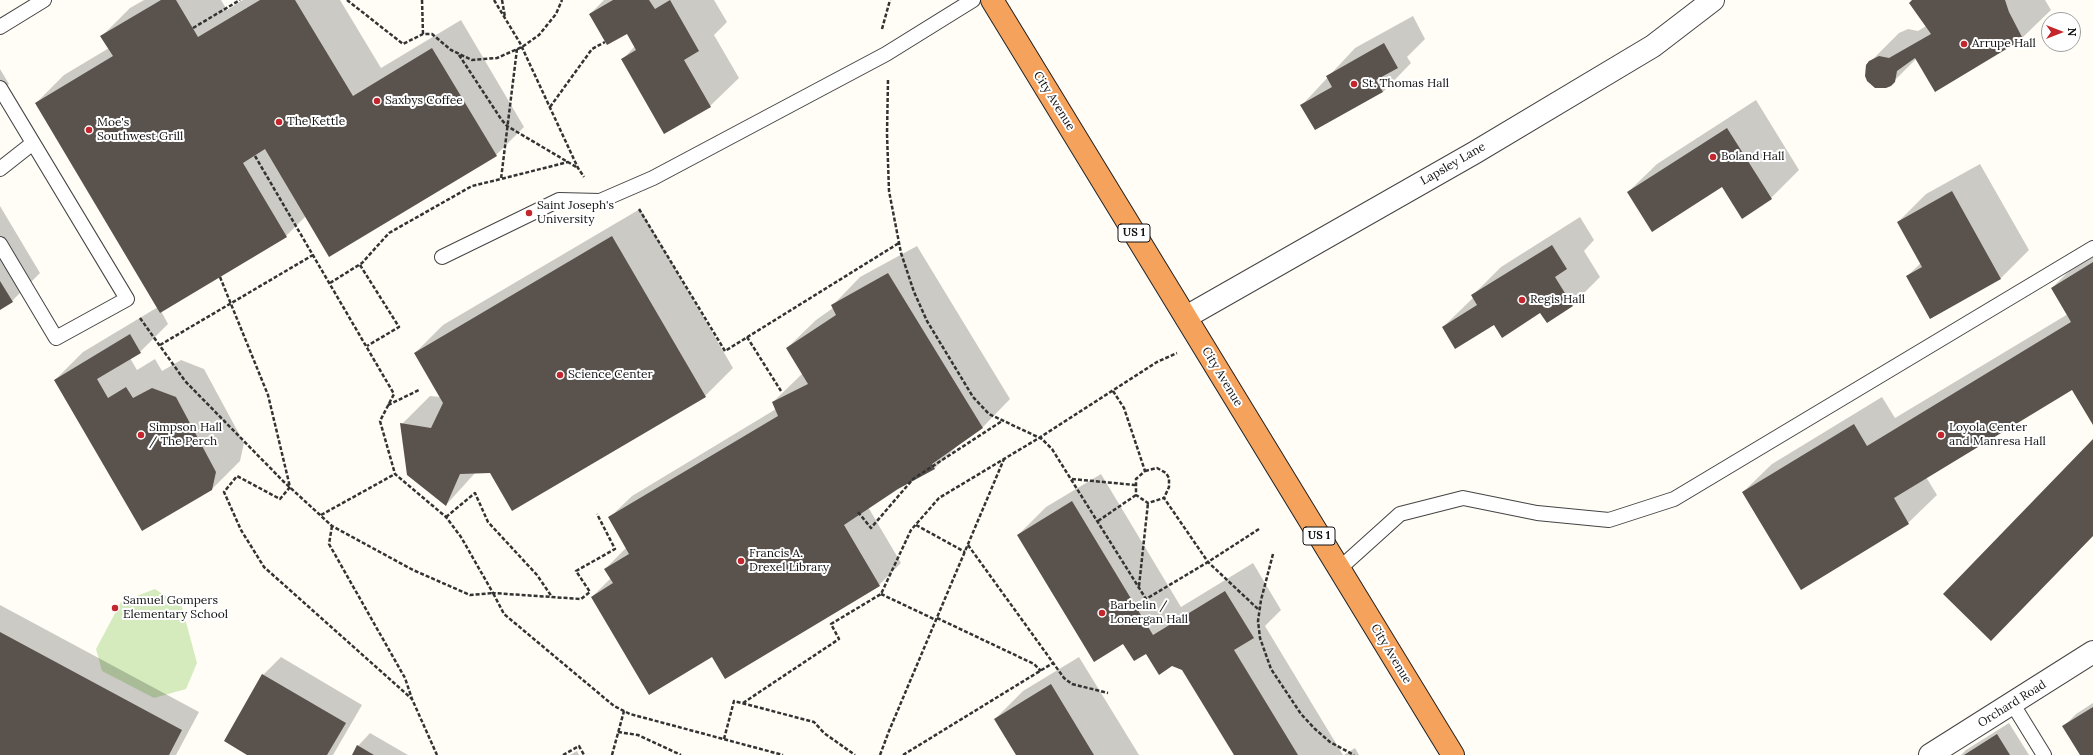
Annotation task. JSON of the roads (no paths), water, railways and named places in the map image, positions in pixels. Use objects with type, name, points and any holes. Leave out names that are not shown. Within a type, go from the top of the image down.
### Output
[{"type":"highway","name":"City Avenue","points":[[992,0],[1453,755]]},
{"type":"street","name":"Lapsley Lane","points":[[1186,317],[1474,153],[1647,50],[1713,0]]},
{"type":"street","name":"Orchard Road","points":[[1930,755],[2093,652]]},
{"type":"lane","points":[[0,27],[44,0]]},
{"type":"lane","points":[[442,257],[559,200],[600,202],[653,178],[886,54],[973,0]]},
{"type":"lane","points":[[0,88],[127,299],[56,338],[0,244]]},
{"type":"lane","points":[[0,169],[33,142]]},
{"type":"lane","points":[[1339,569],[1400,514],[1463,498],[1537,513],[1609,520],[1674,499],[2093,248]]},
{"type":"lane","points":[[2012,703],[2044,755]]},
{"type":"place","name":"Arrupe Hall","points":[[1964,44]]},
{"type":"place","name":"St. Thomas Hall","points":[[1354,84]]},
{"type":"place","name":"Saxbys Coffee","points":[[377,101]]},
{"type":"place","name":"The Kettle","points":[[279,122]]},
{"type":"place","name":"Moe's Southwest Grill","points":[[89,130]]},
{"type":"place","name":"Boland Hall","points":[[1713,157]]},
{"type":"place","name":"Saint Joseph's University","points":[[529,213]]},
{"type":"place","name":"Regis Hall","points":[[1522,300]]},
{"type":"place","name":"Science Center","points":[[560,375]]},
{"type":"place","name":"Simpson Hall / The Perch","points":[[141,435]]},
{"type":"place","name":"Loyola Center and Manresa Hall","points":[[1941,435]]},
{"type":"place","name":"Francis A. Drexel Library","points":[[741,561]]},
{"type":"place","name":"Samuel Gompers Elementary School","points":[[115,608]]},
{"type":"place","name":"Barbelin / Lonergan Hall","points":[[1102,613]]}]
